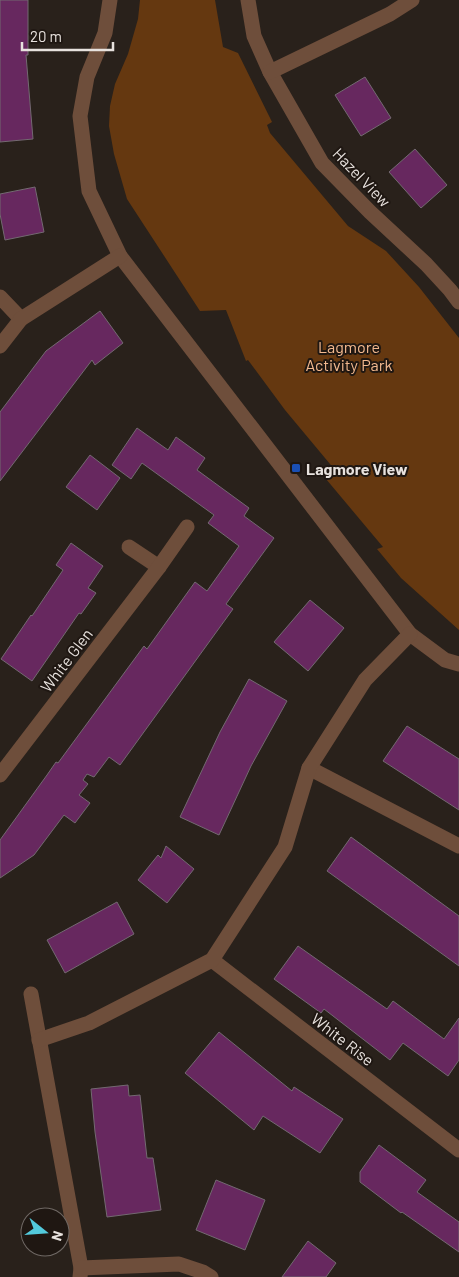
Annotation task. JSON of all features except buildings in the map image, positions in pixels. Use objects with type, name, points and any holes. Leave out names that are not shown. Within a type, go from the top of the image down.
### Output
[{"type":"street","points":[[110,0],[105,33],[87,76],[80,116],[89,191],[120,256],[410,634],[445,660],[459,664]]},
{"type":"street","name":"Hazel View","points":[[248,0],[254,36],[270,72],[322,163],[370,212],[426,264],[459,302]]},
{"type":"street","points":[[270,72],[390,14],[412,0]]},
{"type":"street","points":[[0,346],[21,319],[120,256]]},
{"type":"street","points":[[0,297],[21,319]]},
{"type":"street","name":"White Glen","points":[[0,775],[159,567],[187,527]]},
{"type":"street","points":[[129,547],[159,567]]},
{"type":"street","points":[[39,1040],[88,1023],[212,960],[284,847],[309,768],[365,680],[410,634]]},
{"type":"street","points":[[309,768],[459,846]]},
{"type":"street","name":"White Rise","points":[[212,960],[457,1144]]},
{"type":"street","points":[[31,994],[80,1273],[178,1264],[203,1272],[211,1277]]},
{"type":"green space","name":"Lagmore Activity Park","points":[[140,0],[215,0],[223,47],[238,53],[272,122],[267,125],[270,133],[348,226],[386,251],[419,287],[459,338],[459,630],[401,578],[377,549],[383,547],[326,479],[335,470],[285,410],[248,360],[246,361],[226,310],[200,311],[127,199],[114,154],[109,126],[110,106],[115,84],[128,54],[138,19]]},
{"type":"place","name":"Lagmore View","points":[[296,468]]}]
